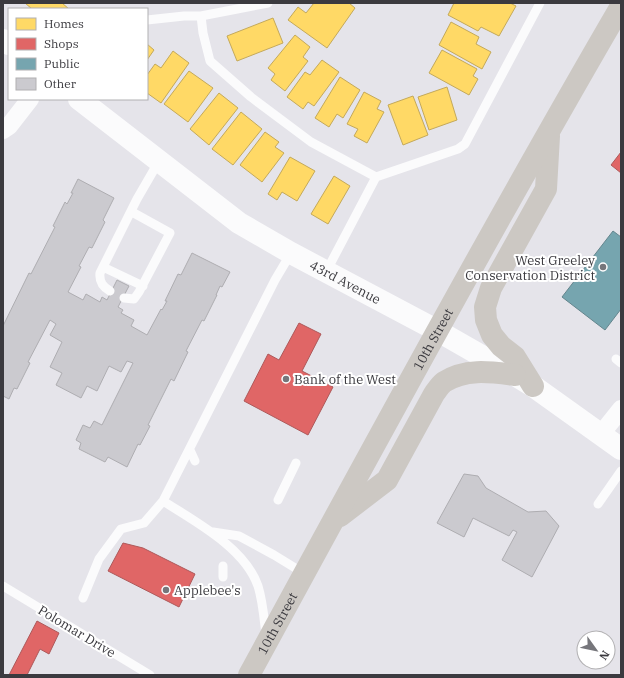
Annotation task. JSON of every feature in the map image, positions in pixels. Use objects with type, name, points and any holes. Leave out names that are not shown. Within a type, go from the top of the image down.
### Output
[{"type":"main road","name":"10th Street","points":[[249,675],[550,129],[621,6]]},
{"type":"main road","points":[[533,386],[516,357],[501,346],[492,334],[486,320],[485,307],[491,288],[546,189],[550,129]]},
{"type":"main road","points":[[333,522],[387,480],[434,394],[444,382],[462,374],[484,372],[515,374]]},
{"type":"street","points":[[3,130],[9,126],[29,100]]},
{"type":"street","name":"43rd Avenue","points":[[80,100],[239,223],[290,253],[438,331],[515,374],[602,434],[621,449]]},
{"type":"street","points":[[602,434],[621,409]]},
{"type":"lane","points":[[148,20],[184,16],[201,16],[268,3]]},
{"type":"lane","points":[[326,272],[376,177],[458,150],[465,144],[540,3]]},
{"type":"lane","points":[[201,16],[202,32],[210,62],[250,97],[311,142],[376,177]]},
{"type":"lane","points":[[110,291],[105,288],[100,281],[100,273],[138,198],[159,161]]},
{"type":"lane","points":[[124,298],[134,299],[143,286],[170,233],[132,212]]},
{"type":"lane","points":[[83,598],[99,559],[121,529],[144,523],[163,502],[190,450],[208,421],[275,280],[290,253]]},
{"type":"lane","points":[[103,267],[143,286]]},
{"type":"lane","points":[[190,450],[195,461]]},
{"type":"lane","points":[[278,500],[296,463]]},
{"type":"lane","points":[[598,504],[621,471]]},
{"type":"lane","points":[[163,502],[213,532],[241,557],[249,568],[258,587],[267,642]]},
{"type":"lane","points":[[213,532],[239,536],[305,574]]},
{"type":"lane","points":[[223,566],[223,577]]},
{"type":"lane","name":"Polomar Drive","points":[[3,586],[150,675]]},
{"type":"building: Homes","points":[[25,3],[62,3],[68,8],[31,8]]},
{"type":"building: Homes","points":[[314,3],[349,3],[355,8],[327,48],[288,20],[298,7],[306,13]]},
{"type":"building: Homes","points":[[454,3],[510,3],[516,6],[499,36],[481,27],[478,31],[448,15]]},
{"type":"building: Homes","points":[[273,18],[283,43],[237,61],[227,36]]},
{"type":"building: Homes","points":[[451,22],[479,37],[476,44],[491,52],[482,69],[439,45]]},
{"type":"building: Homes","points":[[295,35],[310,47],[303,57],[308,61],[285,91],[271,80],[275,74],[268,68]]},
{"type":"building: Homes","points":[[148,45],[154,50],[148,59]]},
{"type":"building: Homes","points":[[442,50],[477,69],[473,76],[478,79],[469,95],[429,73]]},
{"type":"building: Homes","points":[[173,51],[189,63],[161,103],[148,94],[148,74],[155,64],[161,68]]},
{"type":"building: Homes","points":[[322,60],[339,72],[314,106],[308,102],[303,109],[287,97],[305,72],[310,75]]},
{"type":"building: Homes","points":[[189,71],[213,88],[188,122],[164,104]]},
{"type":"building: Homes","points":[[340,77],[360,90],[343,118],[337,114],[329,127],[315,118]]},
{"type":"building: Homes","points":[[447,87],[457,120],[429,130],[418,97]]},
{"type":"building: Homes","points":[[364,92],[381,101],[377,109],[384,112],[367,143],[354,136],[358,129],[347,124]]},
{"type":"building: Homes","points":[[219,93],[238,108],[209,145],[190,129]]},
{"type":"building: Homes","points":[[413,96],[428,135],[403,145],[388,105]]},
{"type":"building: Homes","points":[[241,112],[262,129],[233,165],[212,149]]},
{"type":"building: Homes","points":[[265,132],[279,142],[275,147],[284,153],[262,182],[240,165]]},
{"type":"building: Homes","points":[[290,157],[315,171],[297,201],[282,192],[277,200],[268,194]]},
{"type":"building: Homes","points":[[334,176],[350,186],[328,224],[311,214]]},
{"type":"building: Shops","points":[[621,152],[621,173],[611,165]]},
{"type":"building: Shops","name":"Bank of the West","points":[[299,323],[321,334],[302,371],[333,387],[308,435],[244,401],[268,354],[279,360]]},
{"type":"building: Shops","name":"Applebee's","points":[[123,543],[143,548],[195,574],[179,607],[108,571]]},
{"type":"building: Shops","points":[[37,621],[59,633],[49,654],[40,649],[27,675],[9,675]]},
{"type":"building: Public","name":"West Greeley Conservation District","points":[[613,231],[621,237],[621,309],[605,330],[562,297]]},
{"type":"building: Other","points":[[78,179],[114,198],[103,220],[105,222],[92,248],[89,247],[79,266],[81,267],[68,292],[83,300],[86,294],[100,302],[102,297],[107,300],[117,280],[129,286],[118,307],[123,310],[121,313],[134,320],[131,326],[147,335],[167,301],[165,301],[178,274],[181,275],[192,253],[230,272],[222,287],[220,286],[204,321],[202,320],[186,351],[188,352],[174,381],[171,379],[148,425],[150,426],[140,445],[138,444],[127,467],[108,457],[105,462],[79,449],[81,443],[76,440],[83,425],[90,428],[94,421],[102,425],[133,363],[127,361],[121,372],[109,366],[97,391],[87,386],[81,398],[56,385],[62,373],[50,367],[62,342],[50,335],[56,324],[50,320],[28,362],[30,363],[17,389],[14,388],[9,399],[3,396],[3,326],[29,273],[31,274],[55,227],[53,226],[65,202],[67,204],[73,193],[71,193]]},
{"type":"building: Other","points":[[464,474],[478,476],[486,488],[528,512],[546,511],[559,526],[532,577],[502,560],[517,532],[513,530],[509,536],[473,518],[464,537],[437,523]]},
{"type":"place","name":"West Greeley Conservation District","points":[[603,267]]},
{"type":"place","name":"Bank of the West","points":[[286,379]]},
{"type":"place","name":"Applebee's","points":[[166,590]]}]
